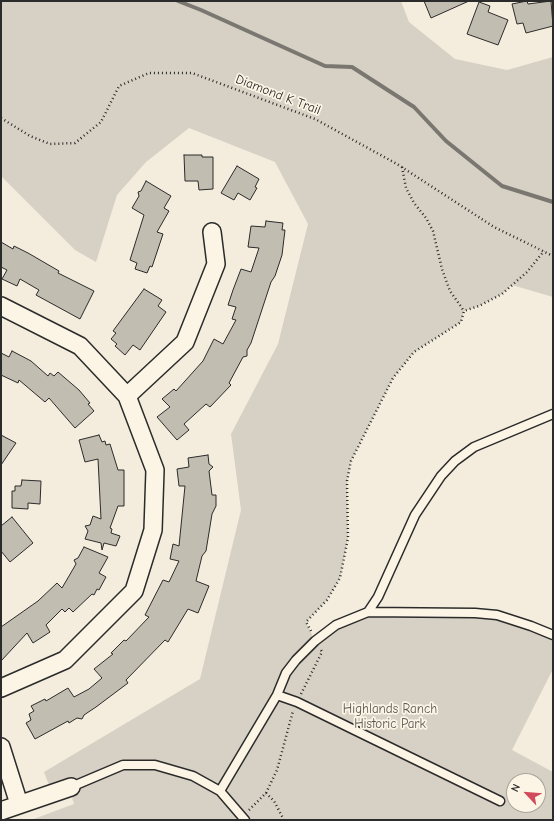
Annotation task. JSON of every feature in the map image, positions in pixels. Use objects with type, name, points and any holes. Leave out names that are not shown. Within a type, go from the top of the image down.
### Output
[{"type":"street","points":[[127,396],[185,342],[216,264],[212,232]]},
{"type":"street","points":[[1,306],[80,346],[127,396],[154,470],[153,530],[134,591],[65,660],[1,688]]},
{"type":"street","points":[[1,747],[19,804]]},
{"type":"street","points":[[1,811],[71,787]]},
{"type":"lane","points":[[368,612],[378,597],[416,515],[441,476],[455,461],[474,447],[553,414]]},
{"type":"lane","points":[[220,791],[277,695],[286,673],[296,660],[316,640],[336,625],[368,612],[475,612],[497,615],[553,635]]},
{"type":"lane","points":[[277,695],[297,702],[500,801]]},
{"type":"lane","points":[[71,787],[123,765],[155,765],[193,776],[220,791],[243,818]]},
{"type":"path","name":"Diamond K Trail","points":[[1,118],[30,136],[50,144],[75,143],[101,122],[119,86],[149,73],[192,73],[315,119],[402,167],[494,227],[553,256]]},
{"type":"path","points":[[402,167],[406,188],[414,203],[426,218],[433,231],[442,269],[450,291],[464,311]]},
{"type":"path","points":[[464,311],[479,306],[502,294],[526,272],[544,251]]},
{"type":"path","points":[[243,818],[266,793],[277,770],[291,713],[322,652],[306,622],[327,600],[340,578],[348,538],[347,481],[351,461],[393,378],[414,352],[461,322],[464,311]]},
{"type":"path","points":[[266,793],[274,801],[284,820]]},
{"type":"green space","name":"Highlands Ranch Historic Park","points":[[1,1],[401,1],[409,22],[455,59],[507,70],[553,57],[553,297],[512,285],[502,294],[479,306],[464,311],[461,322],[414,352],[393,378],[351,461],[347,481],[348,538],[340,578],[327,600],[306,622],[315,641],[368,612],[488,617],[519,623],[553,641],[553,669],[512,750],[553,772],[553,820],[31,820],[74,804],[67,781],[49,785],[44,772],[200,679],[241,510],[231,434],[278,344],[308,224],[275,162],[189,128],[146,162],[117,195],[96,262],[75,250],[1,176]]},
{"type":"building","points":[[424,1],[469,1],[431,18]]},
{"type":"building","points":[[527,1],[528,4],[551,1],[553,26],[526,33],[523,23],[517,24],[512,4]]},
{"type":"building","points":[[479,2],[490,6],[488,12],[508,20],[498,45],[467,34]]},
{"type":"building","points":[[184,155],[202,155],[202,157],[213,157],[213,189],[199,190],[198,181],[185,181]]},
{"type":"building","points":[[237,166],[259,179],[255,187],[257,188],[250,200],[238,193],[234,200],[221,193]]},
{"type":"building","points":[[146,181],[171,196],[164,208],[169,211],[157,232],[163,234],[152,267],[150,266],[147,273],[135,269],[137,263],[130,260],[144,215],[132,208],[139,196],[138,192],[141,191]]},
{"type":"building","points":[[266,221],[283,223],[282,230],[285,230],[282,255],[275,276],[271,282],[251,343],[247,350],[247,356],[243,357],[229,383],[231,385],[210,407],[206,404],[184,424],[189,430],[177,440],[157,417],[170,407],[162,399],[174,389],[176,391],[203,361],[214,339],[223,344],[236,320],[232,319],[236,307],[228,305],[233,290],[241,269],[251,272],[259,248],[248,247],[251,226],[265,227]]},
{"type":"building","points":[[1,242],[13,249],[14,246],[28,253],[59,271],[58,273],[94,291],[80,319],[36,295],[39,290],[20,279],[17,286],[2,279],[7,270],[1,267]]},
{"type":"building","points":[[144,289],[162,300],[158,306],[166,312],[140,350],[133,345],[125,355],[115,346],[117,344],[111,339],[116,333],[113,331]]},
{"type":"building","points":[[12,351],[31,361],[48,376],[50,373],[54,376],[58,372],[79,390],[90,403],[88,404],[94,411],[75,428],[49,398],[45,402],[19,380],[18,383],[1,375],[1,353],[9,357]]},
{"type":"building","points":[[1,435],[16,443],[1,465]]},
{"type":"building","points":[[99,435],[102,442],[105,441],[106,445],[110,444],[118,470],[124,470],[124,506],[118,506],[110,528],[112,529],[111,533],[120,536],[116,546],[104,543],[102,550],[101,543],[85,539],[88,531],[85,526],[90,525],[93,516],[101,519],[98,459],[85,462],[79,440]]},
{"type":"building","points":[[208,455],[209,464],[213,467],[209,471],[212,495],[216,495],[216,506],[212,514],[206,551],[202,556],[196,581],[209,586],[198,613],[188,609],[168,642],[165,640],[126,680],[128,683],[84,715],[82,719],[77,718],[69,723],[68,721],[35,739],[26,723],[31,720],[29,714],[34,711],[31,706],[45,699],[46,701],[68,688],[74,697],[89,689],[102,678],[94,669],[113,654],[111,653],[124,640],[126,641],[149,617],[145,615],[163,580],[169,582],[179,561],[170,559],[173,544],[179,546],[185,486],[179,486],[177,469],[189,467],[188,458]]},
{"type":"building","points":[[22,480],[41,481],[40,504],[28,503],[28,509],[12,508],[12,491],[15,491],[15,486],[21,486]]},
{"type":"building","points":[[12,517],[33,543],[10,562],[1,551],[1,526]]},
{"type":"building","points":[[84,547],[108,557],[99,573],[106,577],[99,590],[97,589],[94,595],[92,594],[73,612],[69,608],[65,612],[62,609],[46,625],[50,632],[33,643],[27,633],[1,661],[1,627],[38,601],[57,583],[62,588],[76,564],[74,560],[78,558]]},
{"type":"waterway","points":[[178,1],[325,66],[352,67],[414,107],[446,141],[502,186],[553,202]]}]
